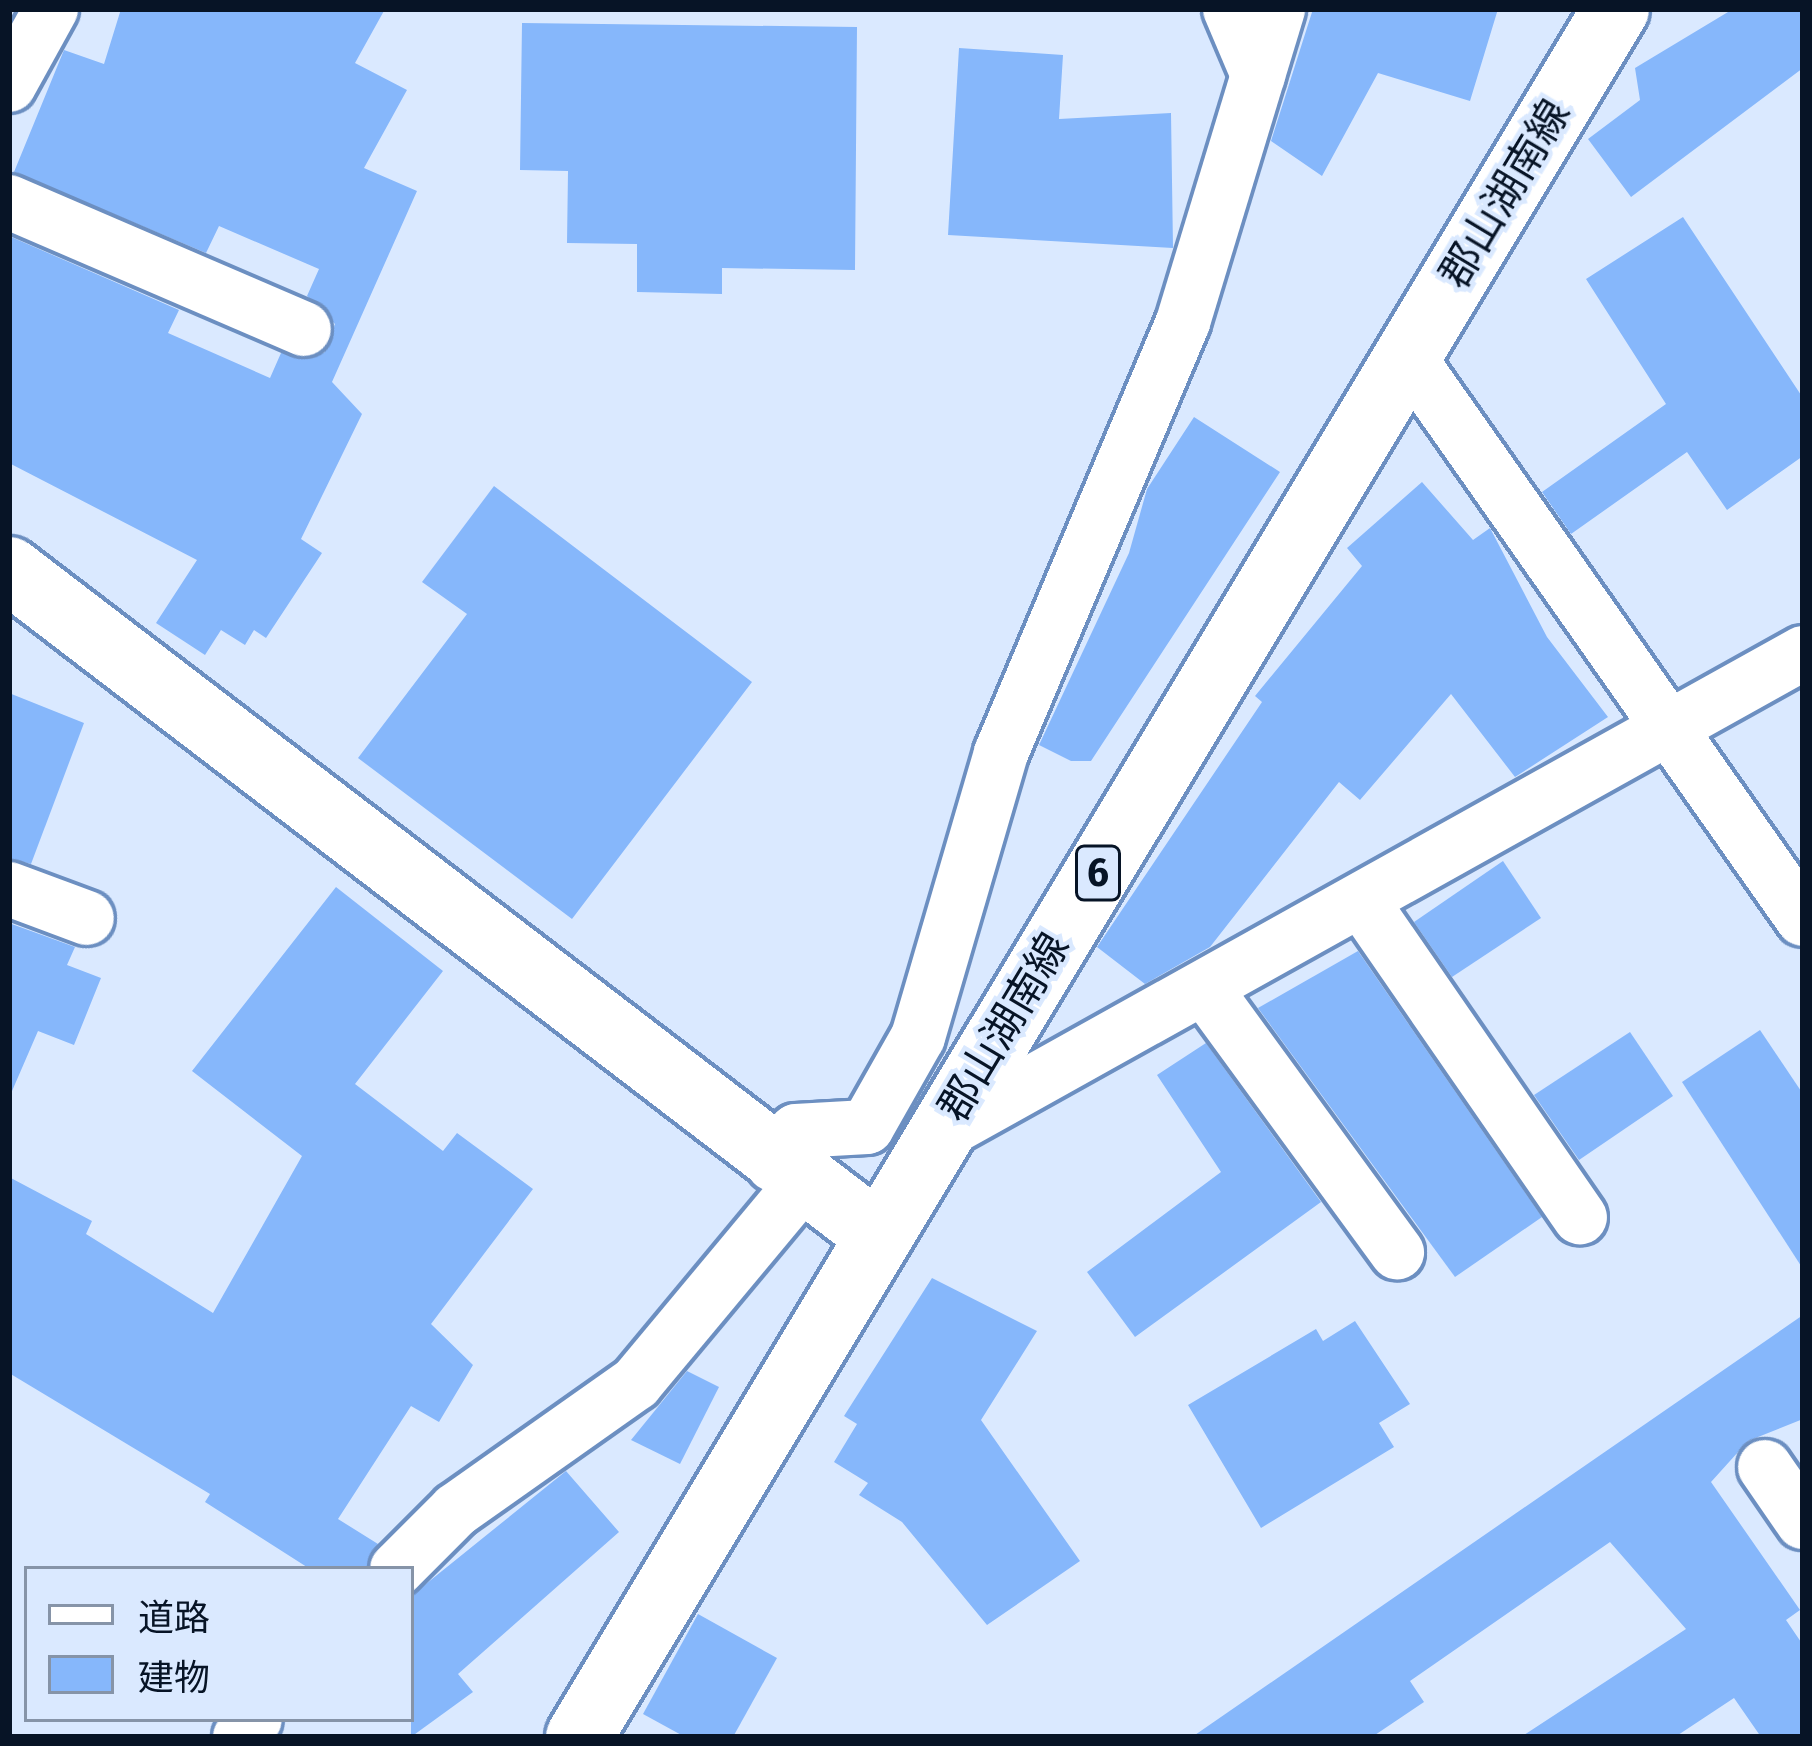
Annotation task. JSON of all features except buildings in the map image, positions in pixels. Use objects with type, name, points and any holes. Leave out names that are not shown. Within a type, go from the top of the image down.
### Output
[{"type":"main road","name":"郡山湖南線","points":[[579,1737],[1616,9]]},
{"type":"main road","points":[[9,570],[788,1174],[879,1236]]},
{"type":"street","points":[[9,85],[51,9]]},
{"type":"street","points":[[1229,9],[1258,75]]},
{"type":"street","points":[[400,1566],[456,1510],[636,1383],[788,1174],[796,1131],[867,1127],[919,1037],[1001,753],[1183,322],[1278,9]]},
{"type":"street","points":[[9,202],[304,329]]},
{"type":"street","points":[[1407,355],[1803,920]]},
{"type":"street","points":[[940,1134],[1674,734],[1803,653]]},
{"type":"street","points":[[9,889],[88,918]]},
{"type":"street","points":[[1363,903],[1580,1217]]},
{"type":"street","points":[[1205,989],[1397,1252]]},
{"type":"street","points":[[1766,1467],[1803,1522]]}]
